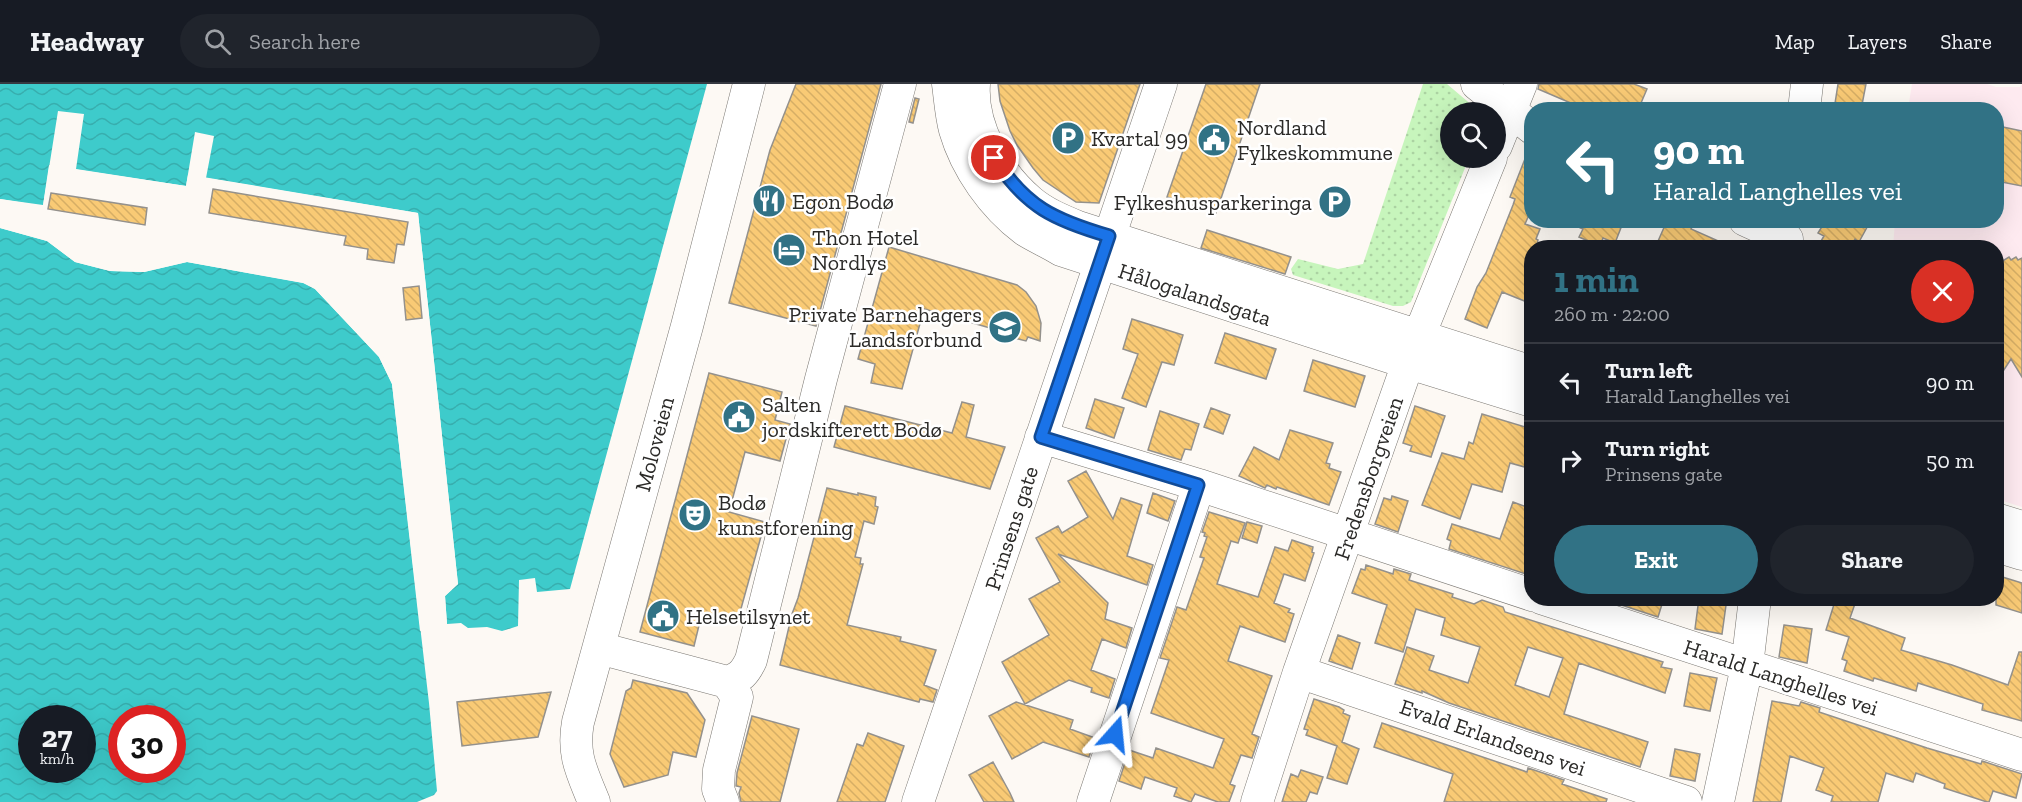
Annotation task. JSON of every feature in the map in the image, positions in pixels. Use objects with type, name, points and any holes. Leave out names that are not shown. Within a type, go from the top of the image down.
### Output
[{"type":"street","name":"Moloveien","points":[[594,802],[580,767],[575,740],[687,326],[749,84]]},
{"type":"street","points":[[599,648],[727,682],[737,679],[746,672],[900,84]]},
{"type":"street","name":"Hålogalandsgata","points":[[948,84],[955,129],[963,153],[978,180],[996,201],[1025,230],[1069,253],[1104,249]]},
{"type":"street","name":"Hålogalandsgata","points":[[974,84],[975,108],[981,131],[994,158],[1007,177],[1029,201],[1043,211],[1078,227],[1104,249],[1414,350],[1524,398]]},
{"type":"street","name":"Prinsens gate","points":[[918,802],[1161,84]]},
{"type":"street","points":[[1477,84],[1521,108],[1506,131]]},
{"type":"street","points":[[1805,102],[1807,84]]},
{"type":"street","name":"Fredensborgveien","points":[[1257,802],[1299,672],[1414,350],[1487,168]]},
{"type":"street","points":[[1766,228],[1788,236]]},
{"type":"street","name":"Hålogalandsgata","points":[[1414,350],[1524,371]]},
{"type":"street","points":[[1041,437],[1198,485],[1524,593]]},
{"type":"street","points":[[1092,802],[1198,485]]},
{"type":"street","points":[[2004,521],[2022,527]]},
{"type":"street","points":[[2004,548],[2022,554]]},
{"type":"street","name":"Harald Langhelles vei","points":[[1565,606],[2022,755]]},
{"type":"street","points":[[1718,802],[1747,666],[1754,606]]},
{"type":"street","name":"Evald Erlandsens vei","points":[[1299,672],[1686,802]]},
{"type":"street","points":[[723,802],[718,789],[719,770],[737,697],[727,682]]},
{"type":"shaded area","points":[[1912,84],[1987,84],[1996,87],[2020,87],[2022,84],[2022,507],[2004,501],[2004,240],[1894,240],[1894,228],[2004,228],[2004,102],[1909,102]]},
{"type":"green space","points":[[1423,84],[1447,84],[1468,102],[1440,102],[1440,168],[1465,168],[1411,302],[1403,306],[1393,306],[1293,275],[1291,269],[1298,259],[1338,269],[1363,264]]},
{"type":"water","points":[[0,84],[707,84],[570,589],[537,592],[535,578],[519,580],[518,626],[502,631],[487,627],[468,628],[461,623],[447,624],[445,596],[458,584],[418,213],[206,178],[214,136],[195,132],[186,186],[76,169],[84,114],[58,111],[43,206],[0,199]]},
{"type":"water","points":[[0,228],[47,241],[75,262],[110,271],[144,272],[187,262],[304,283],[315,289],[379,357],[392,384],[437,791],[434,795],[417,802],[0,802]]},
{"type":"pier","points":[[49,165],[52,166],[45,208],[0,202],[0,199],[43,205]]},
{"type":"pier","points":[[73,169],[186,186],[188,175],[191,176],[189,187],[186,189],[76,172]]},
{"type":"pier","points":[[203,177],[418,213],[458,584],[445,596],[447,624],[444,625],[442,595],[455,583],[415,215],[206,181]]},
{"type":"pier","points":[[0,225],[48,238],[77,259],[111,268],[144,269],[187,259],[304,280],[317,287],[382,355],[390,370],[394,383],[423,630],[420,631],[392,384],[379,357],[315,289],[303,283],[187,262],[144,272],[110,271],[75,262],[47,241],[0,228]]},
{"type":"building","points":[[796,84],[881,84],[816,326],[729,303],[770,150]]},
{"type":"building","name":"Kvartal 99","points":[[998,84],[1140,84],[1099,203],[1076,202],[1043,180],[1017,145],[1010,131],[1000,101]]},
{"type":"building","name":"Nordland Fylkeskommune","points":[[1206,84],[1260,84],[1216,213],[1167,197]]},
{"type":"building","points":[[1539,84],[1634,84],[1647,89],[1641,102],[1568,102],[1538,89]]},
{"type":"building","points":[[1838,84],[1866,84],[1863,102],[1835,102]]},
{"type":"building","points":[[915,98],[919,99],[913,123],[909,122]]},
{"type":"building","points":[[2004,127],[2022,131],[2022,186],[2004,183]]},
{"type":"building","points":[[1524,161],[1524,228],[1540,229],[1536,239],[1538,240],[1524,240],[1524,301],[1502,292],[1487,328],[1465,319],[1513,205],[1515,199],[1510,197]]},
{"type":"building","points":[[213,189],[408,222],[404,245],[397,244],[394,263],[367,259],[368,249],[344,245],[346,236],[209,213]]},
{"type":"building","points":[[51,193],[147,208],[145,225],[48,209]]},
{"type":"building","points":[[1581,228],[1621,228],[1616,240],[1603,238],[1602,240],[1586,240],[1579,237],[1583,229]]},
{"type":"building","points":[[1664,228],[1692,228],[1716,240],[1659,240]]},
{"type":"building","points":[[1821,228],[1867,228],[1860,240],[1822,240],[1824,236],[1818,233]]},
{"type":"building","points":[[1207,230],[1291,257],[1285,274],[1201,248]]},
{"type":"building","points":[[889,247],[1017,285],[1026,292],[1036,306],[1041,323],[1040,341],[1028,337],[1026,341],[1010,337],[1011,334],[924,309],[902,389],[871,383],[875,364],[858,359]]},
{"type":"building","points":[[2009,257],[2011,260],[2016,257],[2018,260],[2022,258],[2022,377],[2011,359],[2004,370],[2004,260]]},
{"type":"building","points":[[419,286],[422,318],[406,320],[403,288]]},
{"type":"building","points":[[1132,319],[1183,335],[1174,365],[1162,362],[1146,407],[1122,398],[1138,354],[1123,349]]},
{"type":"building","points":[[1225,333],[1276,349],[1266,379],[1215,363]]},
{"type":"building","points":[[1313,360],[1365,376],[1355,407],[1304,391]]},
{"type":"building","points":[[709,373],[782,392],[775,420],[790,424],[780,461],[745,452],[729,512],[765,522],[737,623],[702,613],[694,646],[640,632]]},
{"type":"building","points":[[1095,399],[1124,408],[1114,438],[1086,428]]},
{"type":"building","points":[[962,402],[974,405],[966,437],[1005,447],[990,489],[834,447],[845,406],[952,433]]},
{"type":"building","points":[[1415,406],[1445,416],[1431,457],[1410,451],[1412,446],[1403,443]]},
{"type":"building","points":[[1211,408],[1230,415],[1223,434],[1204,427]]},
{"type":"building","points":[[1160,411],[1199,424],[1191,450],[1185,449],[1181,460],[1148,450]]},
{"type":"building","points":[[1482,414],[1524,427],[1524,467],[1510,463],[1502,492],[1472,484],[1460,519],[1422,505],[1442,453],[1464,459],[1469,442],[1473,444]]},
{"type":"building","points":[[1290,430],[1333,443],[1326,463],[1330,464],[1329,468],[1341,472],[1329,505],[1277,487],[1276,489],[1267,485],[1265,488],[1239,476],[1254,447],[1279,460]]},
{"type":"building","points":[[1086,471],[1113,519],[1121,498],[1142,505],[1127,556],[1153,565],[1147,585],[1058,554],[1108,603],[1105,619],[1132,628],[1126,648],[1102,639],[1091,670],[1115,679],[1109,698],[1091,692],[1092,688],[1069,680],[1025,704],[1002,662],[1049,635],[1029,599],[1060,582],[1036,538],[1058,526],[1062,533],[1088,517],[1068,481]]},
{"type":"building","points":[[827,488],[876,497],[875,506],[878,507],[874,524],[864,521],[855,557],[861,558],[860,564],[863,564],[847,625],[901,637],[900,641],[936,650],[924,685],[937,690],[933,702],[920,699],[919,702],[780,665]]},
{"type":"building","points":[[1153,493],[1175,501],[1168,521],[1147,513]]},
{"type":"building","points":[[1392,496],[1408,501],[1398,532],[1375,524],[1384,498],[1391,500]]},
{"type":"building","points":[[1513,502],[1524,506],[1524,573],[1449,549],[1451,541],[1447,539],[1452,524],[1500,539]]},
{"type":"building","points":[[1209,512],[1245,523],[1238,543],[1231,541],[1217,584],[1258,597],[1275,547],[1288,551],[1292,540],[1313,547],[1312,552],[1314,553],[1305,581],[1284,574],[1274,603],[1290,609],[1288,612],[1294,614],[1285,642],[1240,626],[1228,661],[1272,676],[1252,734],[1259,737],[1252,758],[1241,755],[1230,784],[1235,786],[1229,802],[1218,802],[1195,794],[1191,802],[1174,796],[1177,788],[1145,777],[1141,789],[1119,781],[1129,750],[1153,758],[1156,748],[1213,768],[1224,739],[1151,713],[1169,660],[1160,658],[1177,607],[1186,610],[1204,558],[1200,557],[1207,537],[1202,532]]},
{"type":"building","points":[[1247,522],[1262,526],[1257,543],[1242,538]]},
{"type":"building","points":[[1366,565],[1393,574],[1394,569],[1411,574],[1409,580],[1453,594],[1452,597],[1474,604],[1482,600],[1503,607],[1505,612],[1663,662],[1661,667],[1672,669],[1665,693],[1579,663],[1564,714],[1648,742],[1640,767],[1449,703],[1422,691],[1422,693],[1395,684],[1407,647],[1434,656],[1429,670],[1468,683],[1480,647],[1441,635],[1445,618],[1416,609],[1403,652],[1375,643],[1387,605],[1352,593],[1361,569],[1365,570]],"holes":[[[1528,647],[1563,658],[1549,697],[1515,685]]]},
{"type":"building","points":[[2004,577],[2022,583],[2022,613],[1999,606],[2004,606]]},
{"type":"building","points":[[1624,606],[1661,606],[1658,617]]},
{"type":"building","points":[[1698,606],[1726,606],[1722,634],[1695,629]]},
{"type":"building","points":[[1834,606],[1854,606],[1850,618],[1905,638],[1901,650],[2008,685],[2019,652],[2022,652],[2022,721],[1982,710],[1983,704],[1918,683],[1916,691],[1874,678],[1873,681],[1844,671],[1847,661],[1842,659],[1849,637],[1826,630]]},
{"type":"building","points":[[1784,625],[1812,629],[1807,663],[1779,657]]},
{"type":"building","points":[[1338,635],[1360,643],[1352,669],[1329,661]]},
{"type":"building","points":[[1690,673],[1717,678],[1710,711],[1684,706]]},
{"type":"building","points":[[633,680],[687,693],[705,720],[696,757],[673,752],[668,775],[624,787],[610,754],[626,691],[631,688]]},
{"type":"building","points":[[551,692],[538,737],[462,746],[457,702]]},
{"type":"building","points":[[1314,699],[1339,707],[1344,710],[1343,713],[1350,716],[1342,742],[1359,749],[1347,784],[1327,778],[1337,746],[1306,735],[1308,730],[1304,729]]},
{"type":"building","points":[[1772,701],[1799,706],[1801,702],[1820,708],[1819,712],[1927,748],[1981,764],[1982,761],[2022,774],[2016,798],[1993,791],[1987,802],[1944,788],[1945,784],[1916,773],[1913,782],[1886,773],[1878,802],[1831,802],[1833,796],[1816,790],[1824,768],[1790,756],[1781,802],[1753,802]]},
{"type":"building","points":[[1016,702],[1073,720],[1070,729],[1095,738],[1089,757],[1043,742],[1012,759],[989,716]]},
{"type":"building","points":[[752,716],[799,729],[780,802],[741,802],[739,793],[741,787],[736,786],[737,773]]},
{"type":"building","points":[[1382,723],[1527,772],[1528,768],[1564,780],[1562,784],[1607,799],[1606,802],[1444,802],[1453,774],[1374,747]]},
{"type":"building","points":[[868,733],[904,746],[885,802],[837,802],[857,744],[863,746]]},
{"type":"building","points":[[1675,749],[1700,754],[1695,781],[1670,776]]},
{"type":"building","points":[[993,762],[1014,802],[984,802],[969,775]]},
{"type":"building","points":[[1301,770],[1323,777],[1317,794],[1310,792],[1306,802],[1282,802],[1291,774],[1298,777]]},
{"type":"place","name":"Kvartal 99","points":[[1068,138]]},
{"type":"place","name":"Nordland Fylkeskommune","points":[[1214,140]]},
{"type":"place","name":"Egon Bodø","points":[[769,201]]},
{"type":"place","name":"Fylkeshusparkeringa","points":[[1335,202]]},
{"type":"place","name":"Thon Hotel Nordlys","points":[[789,250]]},
{"type":"place","name":"Private Barnehagers Landsforbund","points":[[1005,327]]},
{"type":"place","name":"Salten jordskifterett Bodø","points":[[739,417]]},
{"type":"place","name":"Bodø kunstforening","points":[[695,515]]},
{"type":"place","name":"Helsetilsynet","points":[[663,616]]},
{"type":"route","points":[[994,158],[1007,177],[1029,201],[1043,211],[1078,227],[1109,236],[1041,437],[1198,485],[1115,734]]}]
